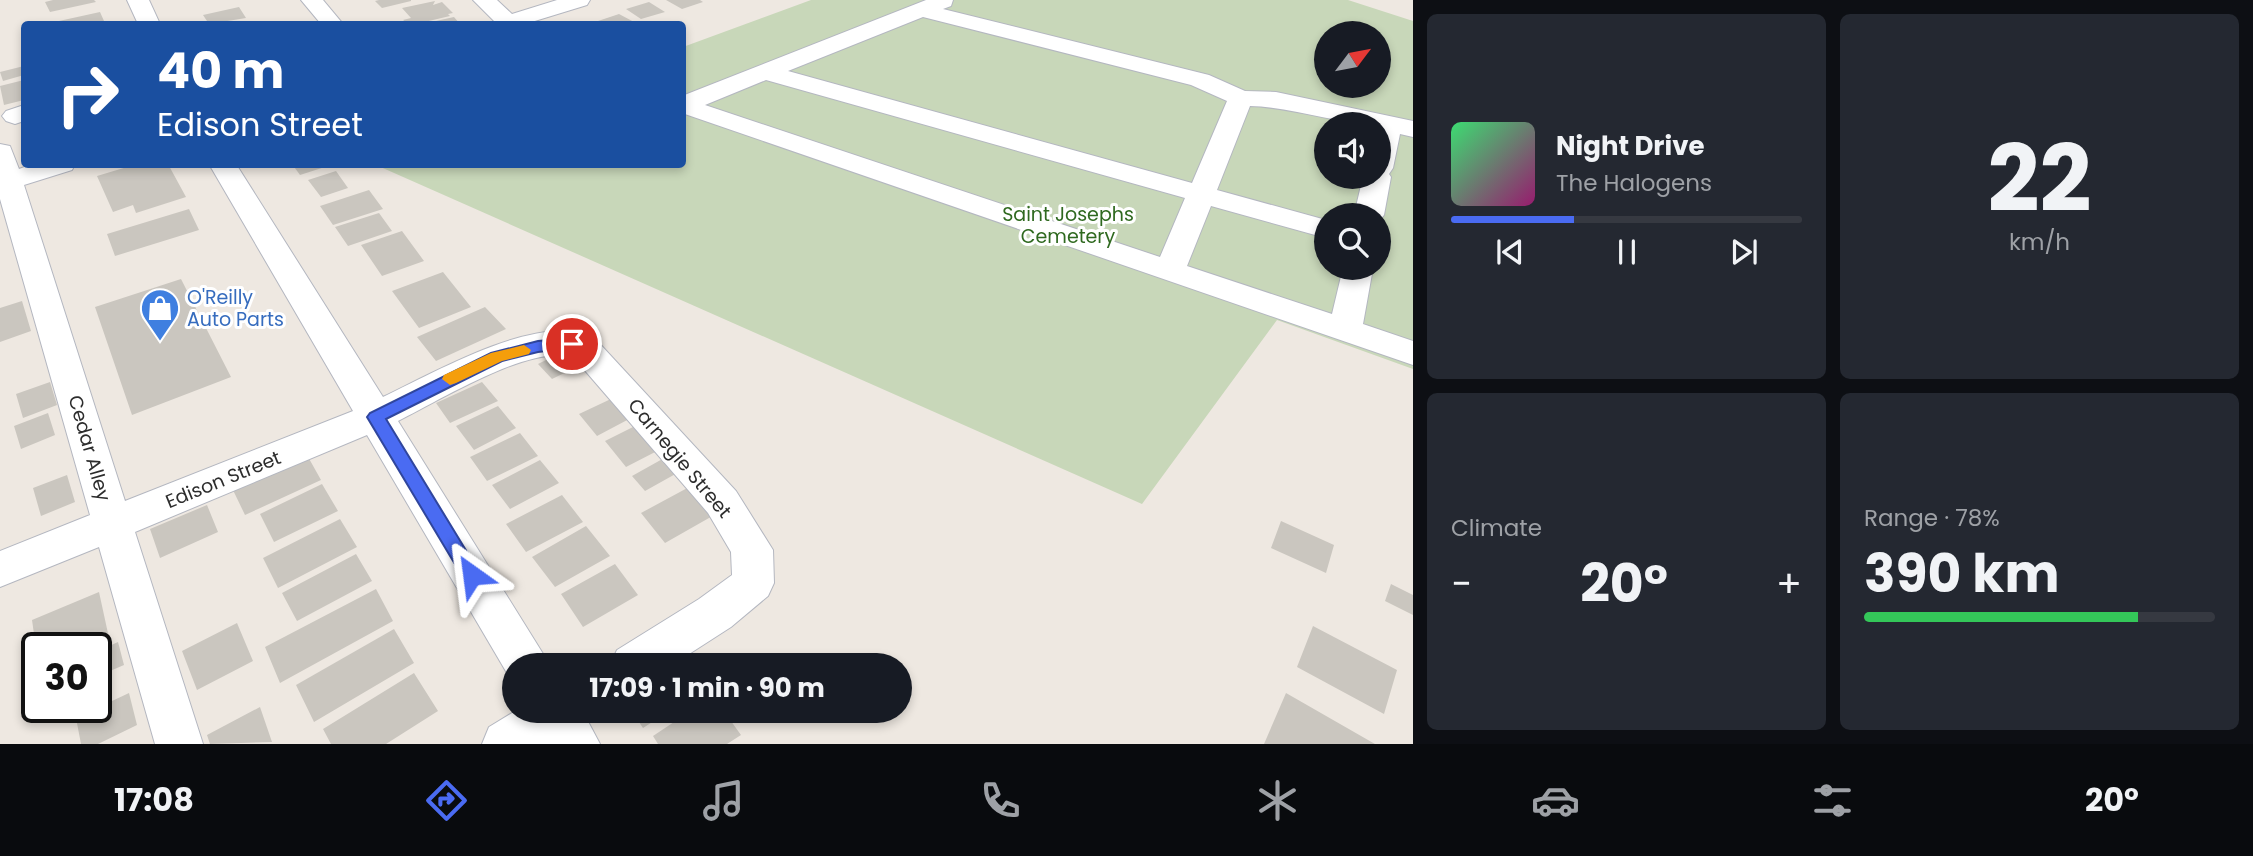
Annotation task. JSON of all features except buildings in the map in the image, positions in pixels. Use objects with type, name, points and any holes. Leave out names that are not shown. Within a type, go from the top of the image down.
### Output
[{"type":"street","points":[[138,0],[148,21]]},
{"type":"street","points":[[313,0],[330,21]]},
{"type":"street","points":[[484,0],[504,21]]},
{"type":"street","points":[[516,21],[579,0]]},
{"type":"street","points":[[686,103],[946,0]]},
{"type":"street","points":[[922,9],[1200,80],[1241,98],[1276,99],[1401,127],[1391,146]]},
{"type":"street","points":[[764,72],[1314,226]]},
{"type":"street","points":[[1170,270],[1241,98]]},
{"type":"street","points":[[686,105],[707,115],[1413,353]]},
{"type":"street","points":[[4,172],[33,168]]},
{"type":"street","points":[[224,168],[520,653]]},
{"type":"street","name":"Cedar Alley","points":[[4,172],[179,744]]},
{"type":"street","points":[[1345,329],[1355,280]]},
{"type":"street","name":"Carnegie Street","points":[[443,382],[497,356],[538,346],[572,344],[587,351],[723,502],[751,550],[753,583],[715,612],[652,653]]},
{"type":"street","name":"Edison Street","points":[[0,569],[376,417],[443,382]]},
{"type":"street","points":[[506,744],[555,723]]},
{"type":"green space","name":"Saint Josephs Cemetery","points":[[811,0],[1348,0],[1413,21],[1413,369],[1277,320],[1142,504],[383,168],[686,168],[686,46]]},
{"type":"slow traffic","points":[[450,379],[497,356],[524,350]]},
{"type":"place","name":"O'Reilly Auto Parts","points":[[160,342]]},
{"type":"route","points":[[472,575],[376,417],[497,356],[538,346],[572,344]]}]
